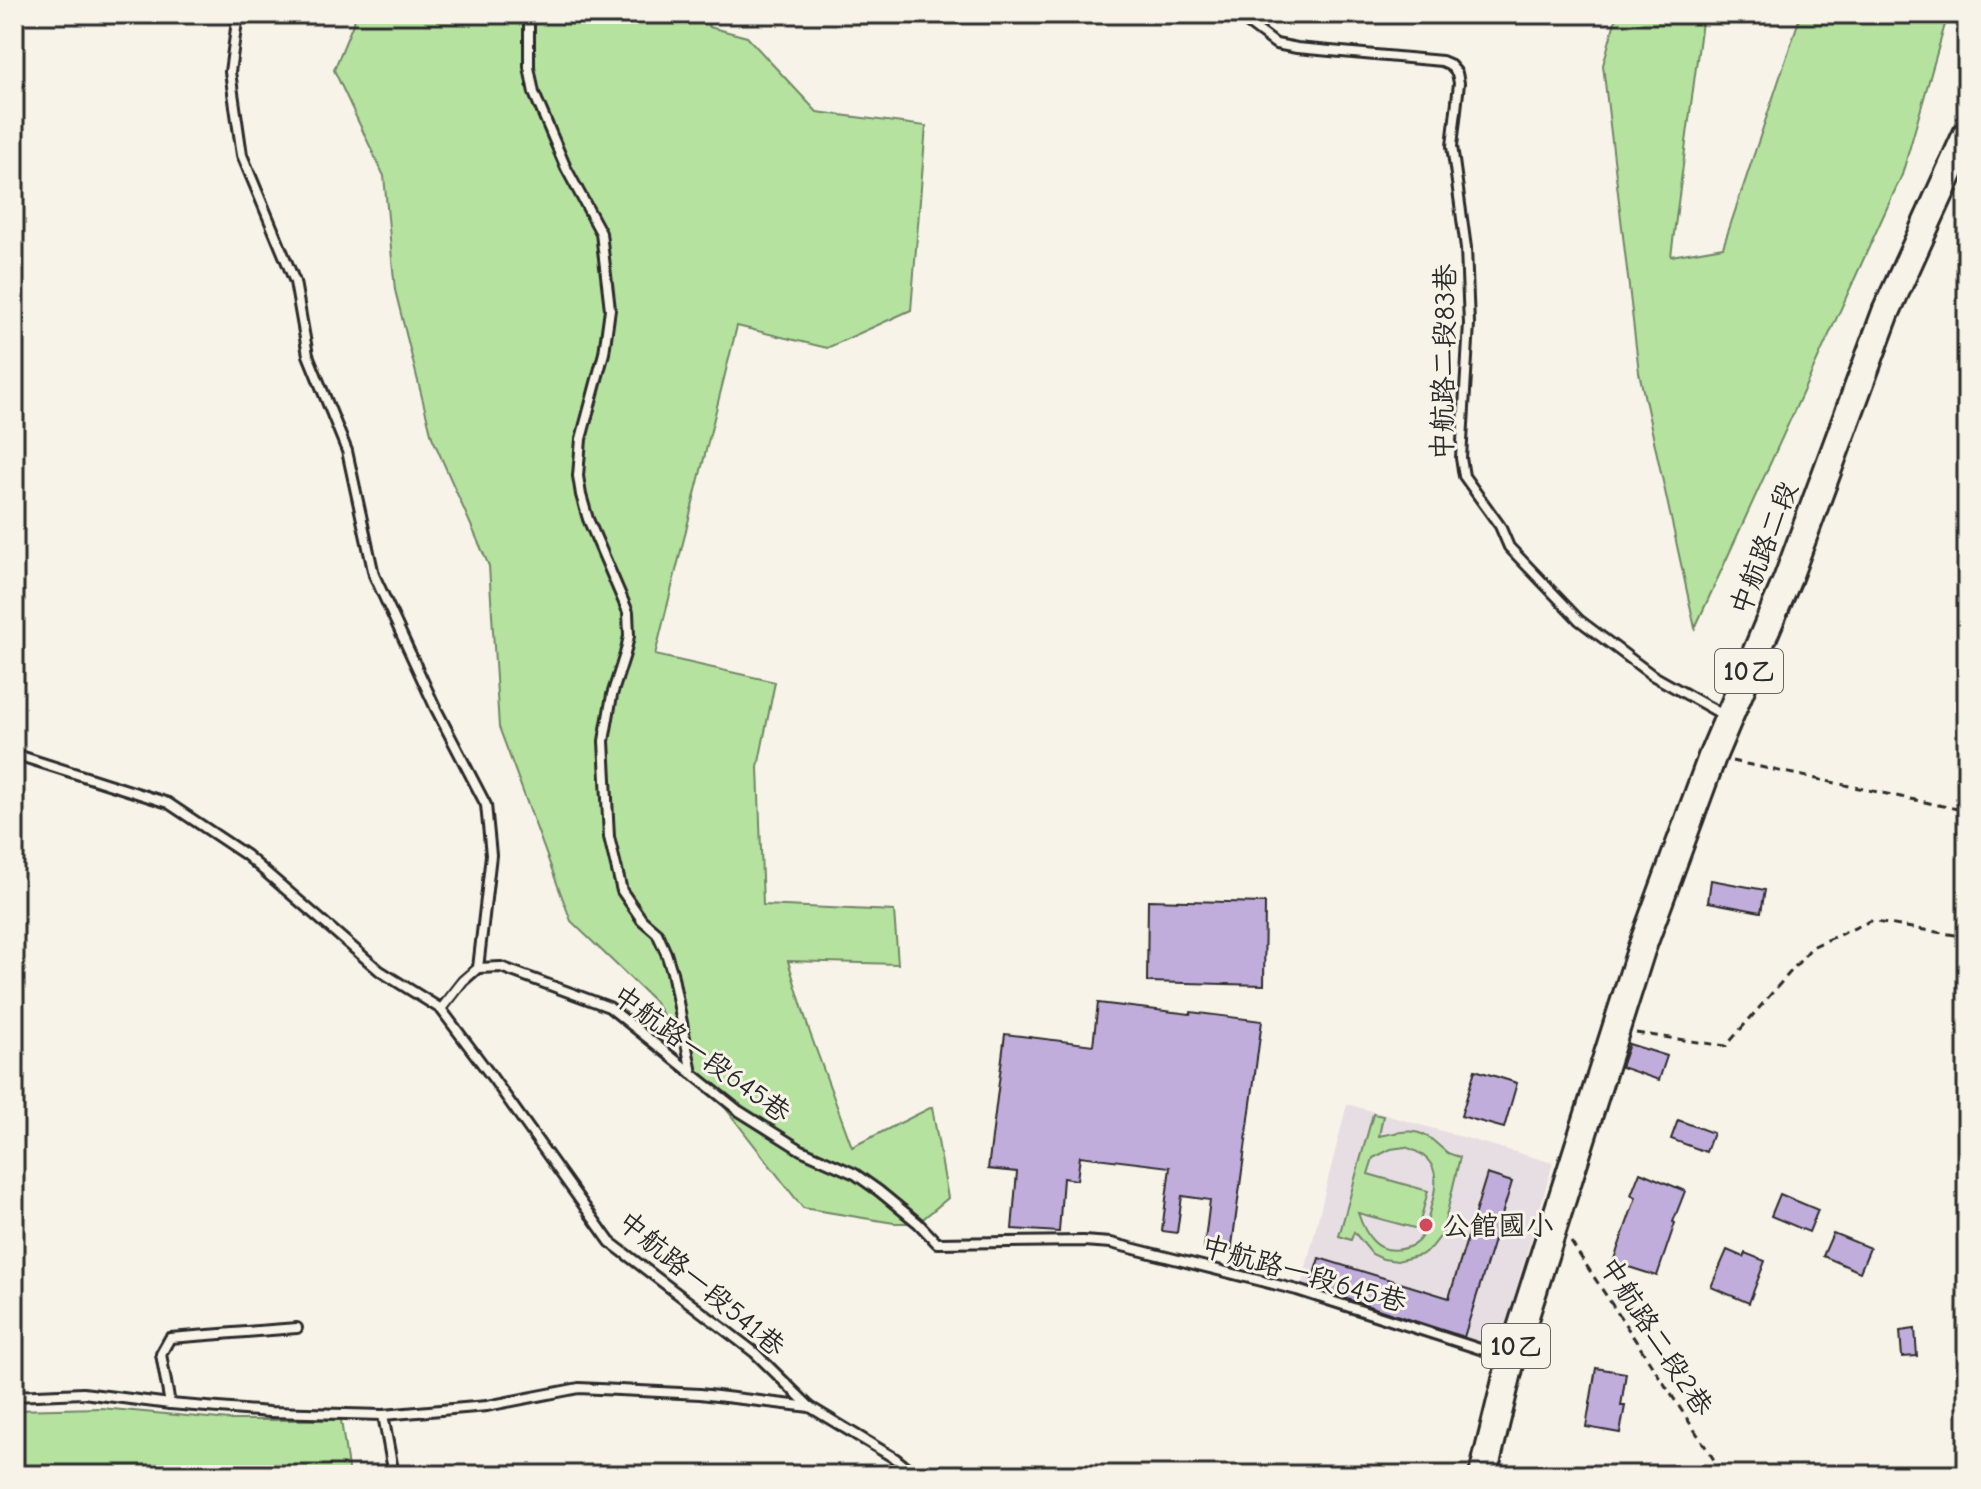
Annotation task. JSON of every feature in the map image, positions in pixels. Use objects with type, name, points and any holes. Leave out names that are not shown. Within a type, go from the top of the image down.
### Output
[{"type":"main road","name":"中航路二段","points":[[1556,1218],[1641,950],[1712,757],[1787,580],[1886,312],[1967,134]]},
{"type":"main road","name":"10乙","points":[[1483,1475],[1511,1360],[1556,1218]]},
{"type":"lane","points":[[14,754],[168,803],[246,855],[380,971],[441,1009],[463,981],[478,968],[491,855],[486,805],[436,709],[374,575],[347,451],[308,355],[295,282],[242,155],[230,72],[238,14]]},
{"type":"lane","points":[[529,14],[529,67],[534,93],[566,168],[601,233],[610,309],[604,353],[581,439],[578,476],[588,519],[628,612],[629,636],[612,695],[604,741],[609,837],[622,891],[642,920],[657,933],[666,953],[693,1074]]},
{"type":"lane","name":"中航路二段83巷","points":[[1236,14],[1276,44],[1442,61],[1457,73],[1459,83],[1452,146],[1466,248],[1469,324],[1461,458],[1464,476],[1500,526],[1509,547],[1579,620],[1652,675],[1729,719]]},
{"type":"lane","name":"中航路一段645巷","points":[[478,968],[501,967],[609,1007],[739,1111],[801,1150],[855,1174],[918,1223],[937,1243],[1111,1243],[1297,1290],[1511,1360]]},
{"type":"lane","name":"中航路一段541巷","points":[[441,1009],[610,1242],[754,1352],[810,1407],[896,1459],[916,1475]]},
{"type":"lane","points":[[170,1404],[161,1354],[170,1338],[297,1328]]},
{"type":"lane","points":[[14,1396],[83,1393],[269,1412],[383,1415],[487,1406],[579,1388],[700,1394],[810,1407]]},
{"type":"lane","points":[[383,1415],[394,1475]]},
{"type":"path","points":[[1712,757],[1967,811]]},
{"type":"path","points":[[1616,1030],[1726,1046],[1812,947],[1870,921],[1967,937]]},
{"type":"path","name":"中航路二段2巷","points":[[1556,1218],[1724,1475]]},
{"type":"shaded area","name":"公館國小","points":[[1347,1104],[1553,1163],[1499,1349],[1301,1287]]},
{"type":"green space","points":[[357,14],[705,14],[709,27],[747,37],[817,112],[926,126],[911,310],[827,348],[737,326],[655,655],[775,682],[758,767],[763,905],[894,911],[898,964],[788,961],[810,1033],[852,1147],[932,1107],[948,1198],[918,1223],[894,1223],[803,1208],[702,1078],[655,1002],[571,921],[499,727],[489,566],[432,437],[395,290],[384,176],[334,70]]},
{"type":"green space","points":[[1617,14],[1703,14],[1671,256],[1723,247],[1801,14],[1948,14],[1902,175],[1695,628],[1639,372],[1603,65]]},
{"type":"green space","points":[[1373,1114],[1383,1116],[1379,1136],[1417,1132],[1460,1157],[1442,1234],[1421,1255],[1397,1261],[1383,1259],[1372,1254],[1354,1232],[1351,1240],[1339,1236]],"holes":[[[1405,1147],[1430,1162],[1433,1169],[1434,1195],[1418,1241],[1392,1250],[1373,1241],[1358,1213],[1418,1229],[1428,1191],[1368,1174],[1373,1158],[1391,1149]]]},
{"type":"green space","points":[[101,1408],[230,1420],[341,1420],[349,1475],[14,1475],[14,1410]]},
{"type":"building","points":[[1711,880],[1765,890],[1761,912],[1708,902]]},
{"type":"building","points":[[1148,900],[1265,903],[1264,985],[1147,982]]},
{"type":"building","points":[[1098,1003],[1262,1021],[1231,1253],[1204,1249],[1210,1200],[1182,1196],[1177,1233],[1162,1231],[1170,1167],[1080,1156],[1077,1180],[1063,1178],[1059,1232],[1012,1229],[1017,1172],[988,1169],[1005,1034],[1093,1045]]},
{"type":"building","points":[[1629,1044],[1667,1056],[1659,1080],[1621,1067]]},
{"type":"building","points":[[1475,1070],[1517,1083],[1504,1128],[1461,1116]]},
{"type":"building","points":[[1678,1120],[1713,1133],[1706,1152],[1671,1139]]},
{"type":"building","points":[[1640,1172],[1685,1191],[1657,1276],[1613,1262],[1636,1197],[1631,1195]]},
{"type":"building","points":[[1487,1174],[1512,1182],[1464,1337],[1310,1287],[1319,1258],[1449,1298]]},
{"type":"building","points":[[1780,1194],[1818,1210],[1809,1232],[1771,1216]]},
{"type":"building","points":[[1833,1233],[1870,1248],[1860,1272],[1823,1256]]},
{"type":"building","points":[[1727,1250],[1765,1261],[1749,1303],[1711,1287]]},
{"type":"building","points":[[1915,1329],[1917,1356],[1902,1357],[1900,1331]]},
{"type":"building","points":[[1596,1368],[1626,1373],[1620,1433],[1586,1427]]},
{"type":"place","name":"公館國小","points":[[1426,1225]]}]
